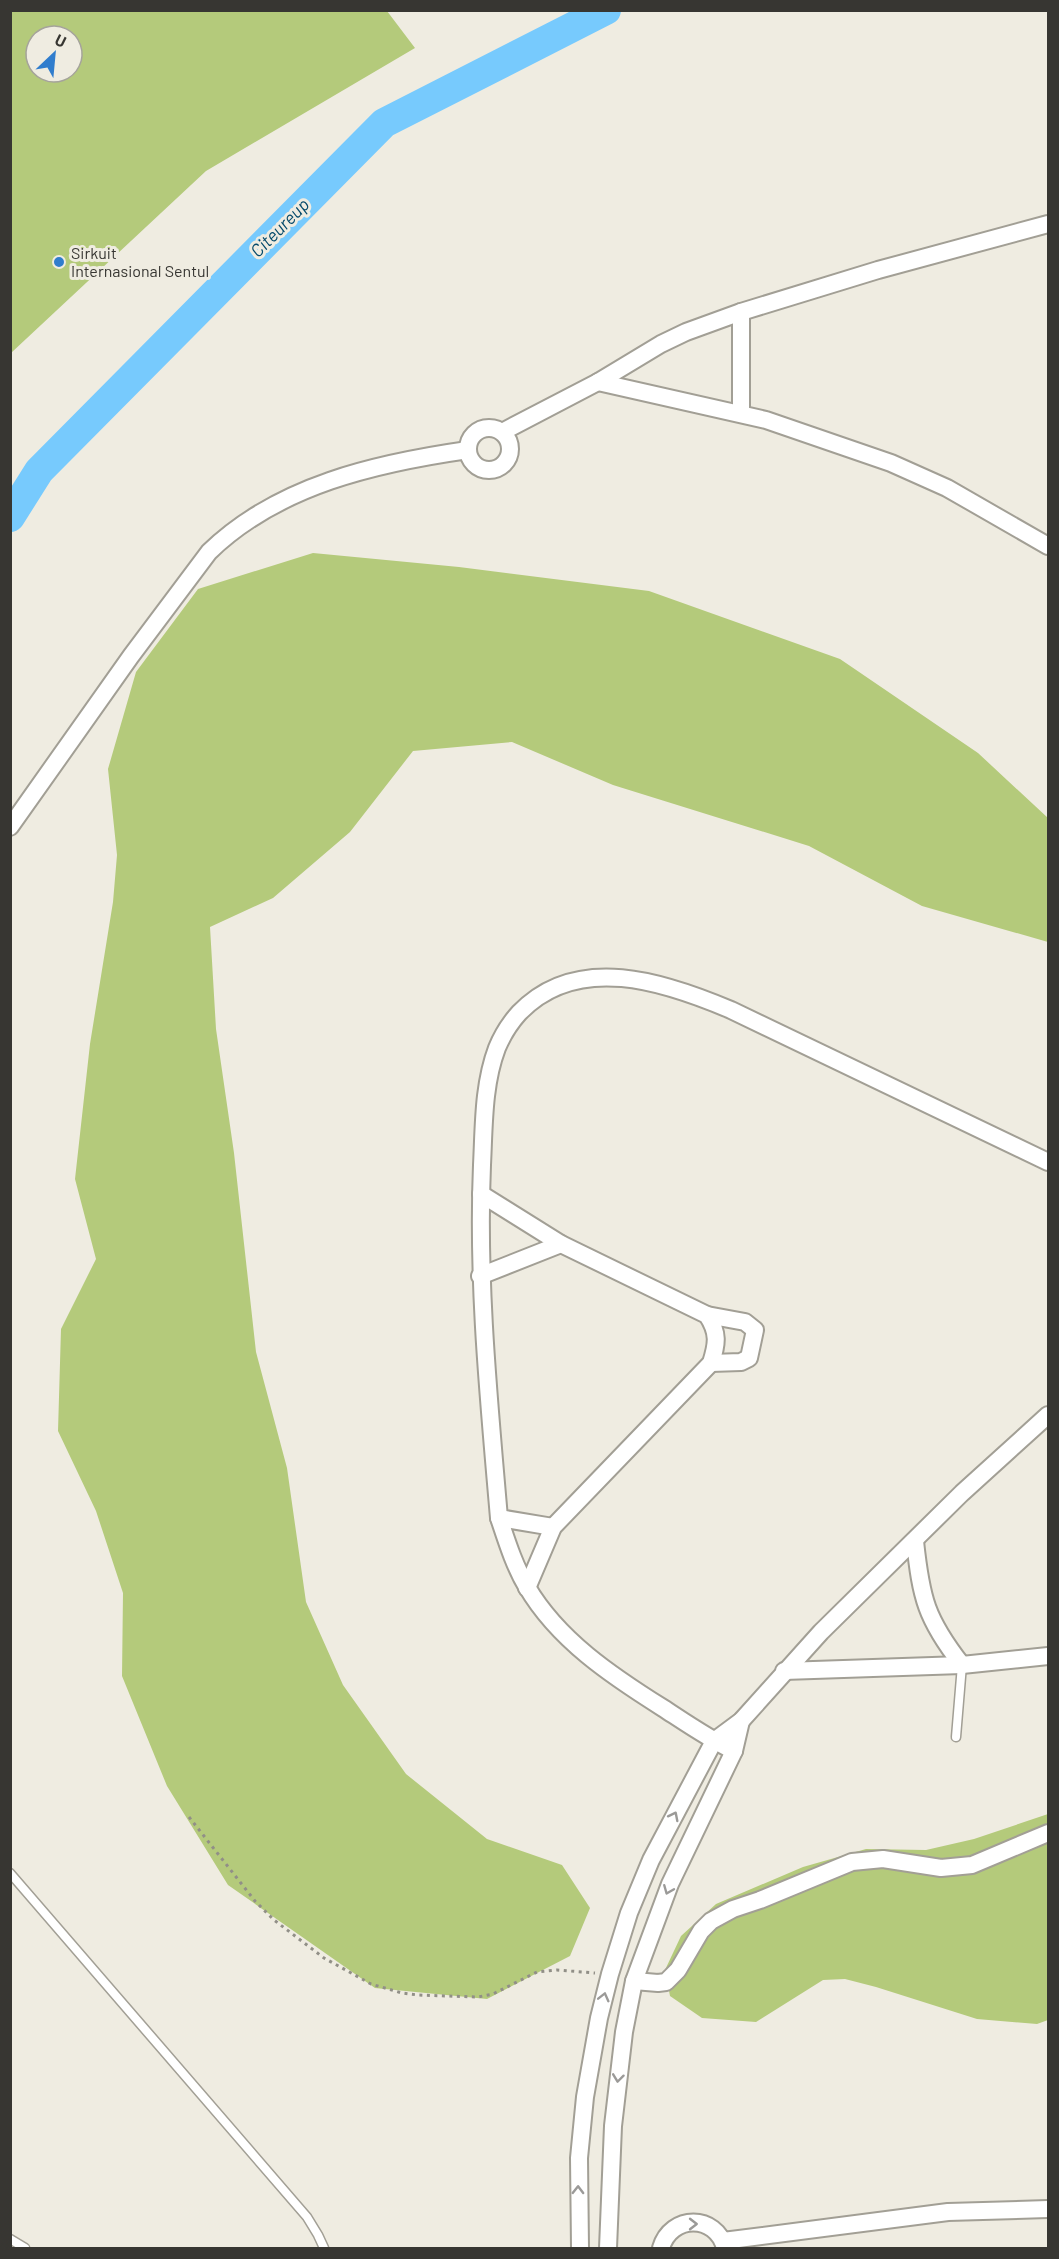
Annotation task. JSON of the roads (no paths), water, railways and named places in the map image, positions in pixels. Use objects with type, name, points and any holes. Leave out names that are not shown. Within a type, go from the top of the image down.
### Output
[{"type":"street","points":[[502,432],[598,382],[669,340],[741,312],[878,270],[1048,224]]},
{"type":"street","points":[[741,312],[741,413]]},
{"type":"street","points":[[598,382],[741,413],[891,463],[957,494],[1048,546]]},
{"type":"street","points":[[484,428],[493,428],[502,432],[510,444],[510,452],[503,465],[489,470],[481,468],[470,457],[468,450],[470,441],[484,428]]},
{"type":"street","points":[[10,827],[131,656],[209,552],[224,538],[262,512],[346,475],[387,463],[468,450]]},
{"type":"street","points":[[734,1751],[714,1741],[618,1679],[552,1622],[527,1588],[507,1544],[499,1518],[480,1276],[484,1107],[491,1068],[506,1030],[519,1013],[542,994],[564,984],[591,979],[619,978],[653,982],[690,993],[742,1015],[1048,1162]]},
{"type":"street","points":[[481,1194],[561,1244],[707,1315],[745,1322],[755,1330],[749,1359],[741,1362],[711,1363]]},
{"type":"street","points":[[480,1276],[561,1244]]},
{"type":"street","points":[[527,1588],[553,1527],[711,1363],[717,1334],[707,1315]]},
{"type":"street","points":[[580,2248],[579,2158],[585,2097],[599,2018],[610,1974],[629,1913],[651,1860],[714,1741],[741,1721],[784,1671],[962,1493],[1048,1415]]},
{"type":"street","points":[[499,1518],[553,1527]]},
{"type":"street","points":[[915,1541],[919,1584],[925,1605],[945,1643],[962,1665]]},
{"type":"street","points":[[784,1671],[962,1665],[1048,1656]]},
{"type":"street","points":[[608,2248],[613,2126],[624,2032],[634,1981],[670,1884],[734,1751],[741,1721]]},
{"type":"street","points":[[634,1981],[666,1982],[678,1970],[695,1940],[711,1921],[733,1909],[852,1862],[883,1859],[941,1868],[972,1865],[1048,1833]]},
{"type":"street","points":[[661,2248],[664,2239],[674,2228],[687,2222],[701,2223],[714,2230],[724,2245],[948,2211],[1048,2209]]},
{"type":"lane","points":[[956,1737],[962,1665]]},
{"type":"lane","points":[[10,1873],[307,2217],[324,2248]]},
{"type":"lane","points":[[10,2239],[25,2248]]},
{"type":"waterway","name":"Citeureup","points":[[10,517],[39,471],[384,123],[606,10]]},
{"type":"place","name":"Sirkuit Internasional Sentul","points":[[59,262]]}]
